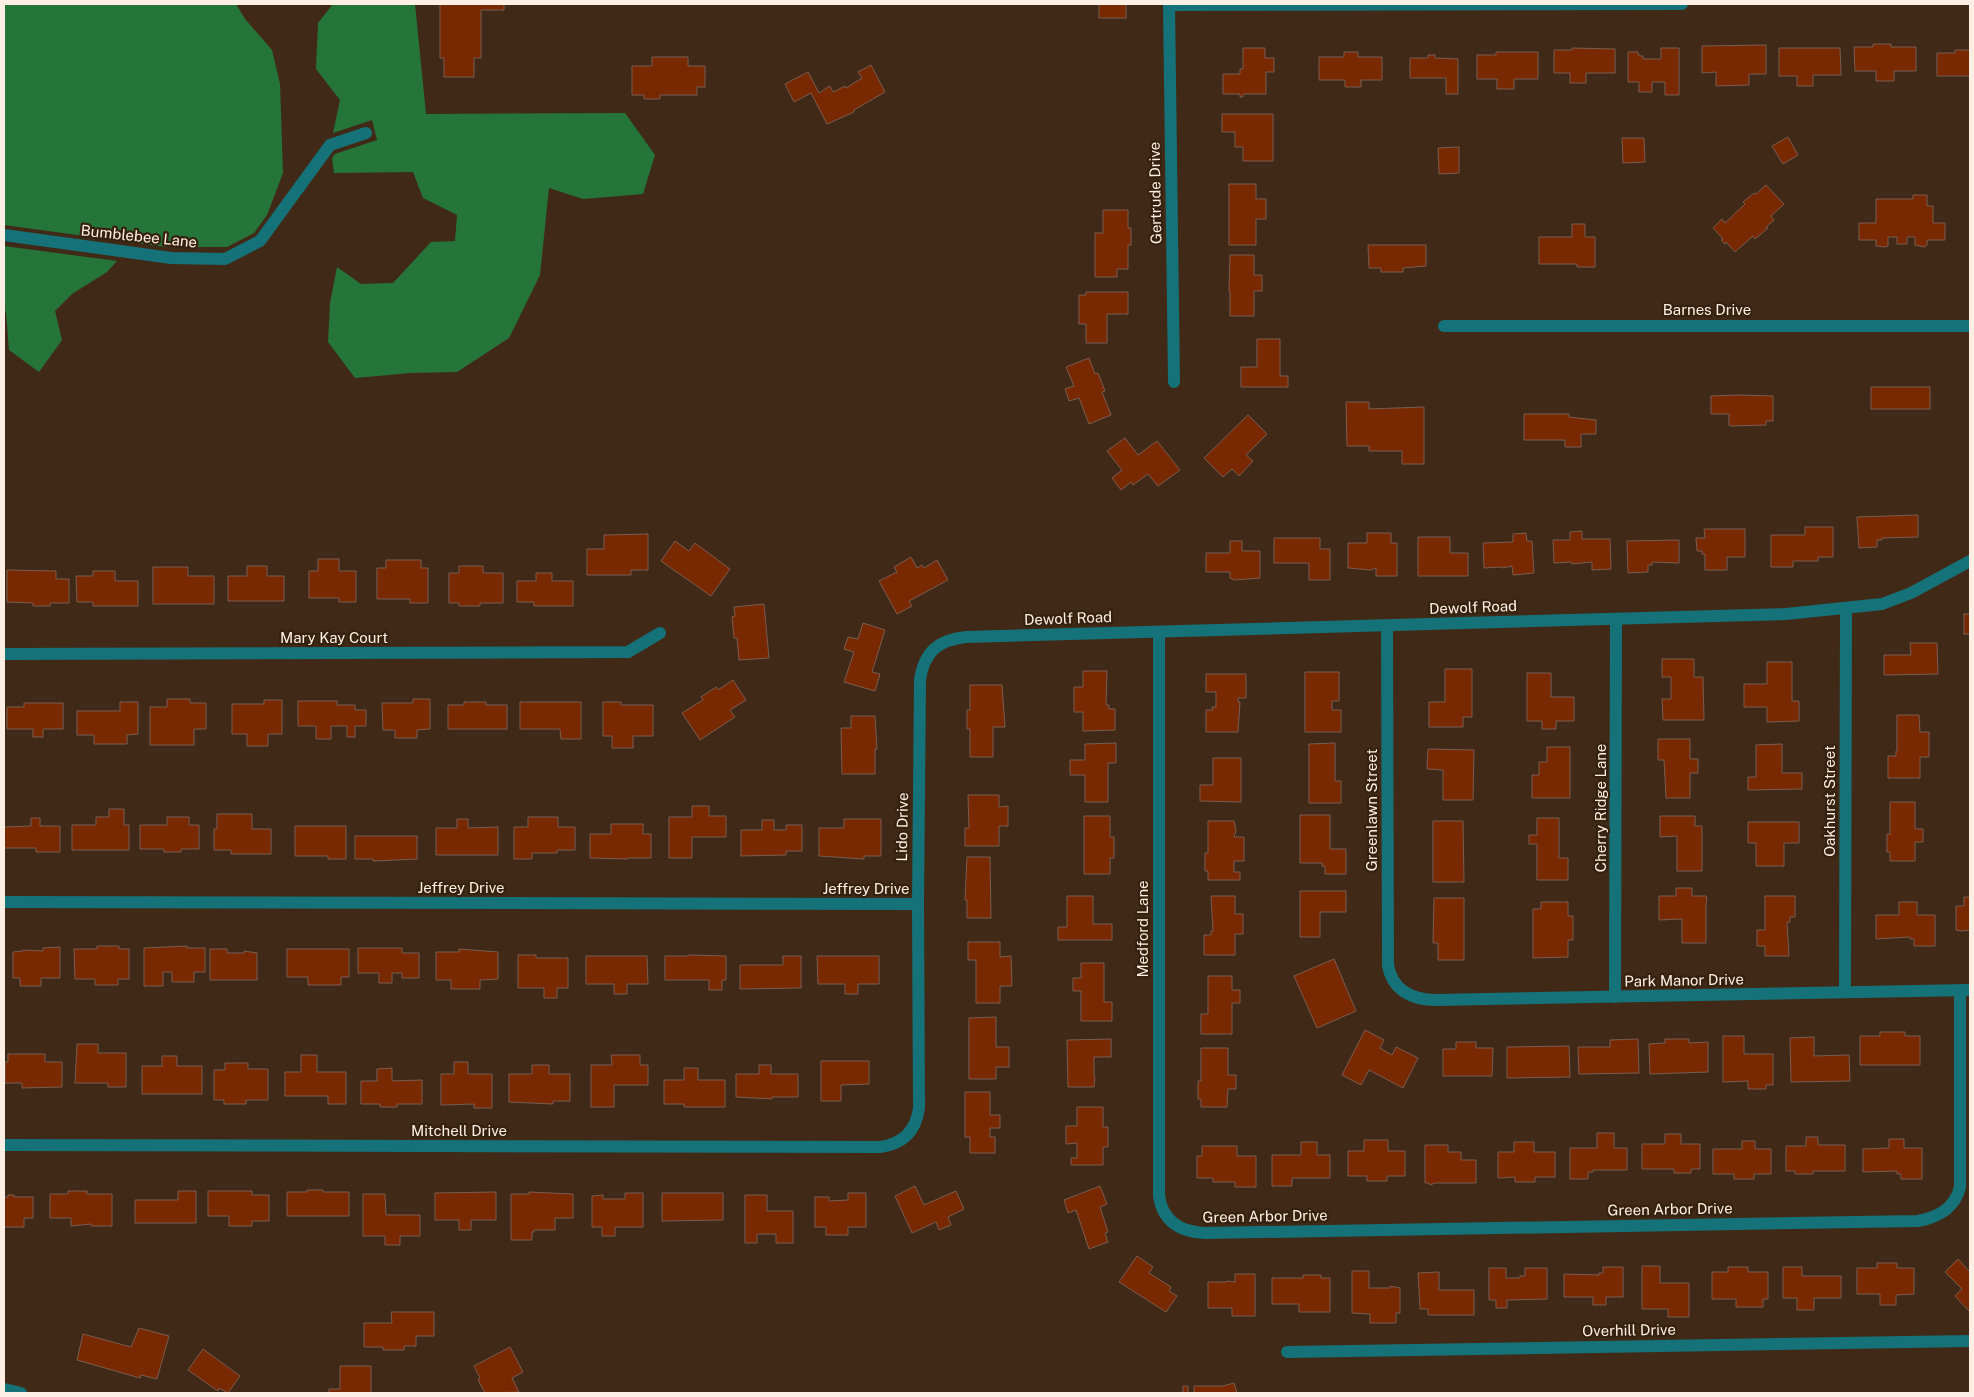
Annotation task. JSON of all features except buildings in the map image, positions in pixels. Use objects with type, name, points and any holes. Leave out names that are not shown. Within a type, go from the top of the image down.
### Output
[{"type":"street","points":[[1169,4],[1682,4]]},
{"type":"street","name":"Gertrude Drive","points":[[1169,4],[1174,382]]},
{"type":"street","name":"Bumblebee Lane","points":[[4,236],[171,258],[225,259],[260,241],[330,145],[366,133]]},
{"type":"street","name":"Barnes Drive","points":[[1444,326],[1970,326]]},
{"type":"street","name":"Dewolf Road","points":[[966,637],[1786,614],[1882,604],[1896,599],[1970,561]]},
{"type":"street","name":"Oakhurst Street","points":[[1845,992],[1846,609]]},
{"type":"street","name":"Cherry Ridge Lane","points":[[1615,997],[1616,620]]},
{"type":"street","name":"Greenlawn Street","points":[[1387,626],[1388,965],[1394,983],[1401,991]]},
{"type":"street","name":"Medford Lane","points":[[1158,632],[1158,1195],[1162,1210],[1170,1222]]},
{"type":"street","name":"Mary Kay Court","points":[[4,654],[628,652],[660,634]]},
{"type":"street","name":"Lido Drive","points":[[910,1133],[916,1124],[919,1108],[918,904],[922,669],[929,654],[939,645],[947,640],[966,637]]},
{"type":"street","name":"Jeffrey Drive","points":[[4,902],[918,904]]},
{"type":"street","name":"Park Manor Drive","points":[[1401,991],[1413,997],[1427,1000],[1965,990]]},
{"type":"street","name":"Green Arbor Drive","points":[[1170,1222],[1186,1231],[1205,1233],[1909,1221],[1933,1218],[1950,1207],[1958,1195],[1960,1187],[1965,990]]},
{"type":"street","name":"Mitchell Drive","points":[[4,1145],[880,1147],[899,1142],[910,1133]]},
{"type":"street","name":"Overhill Drive","points":[[1287,1352],[1970,1341]]},
{"type":"street","points":[[4,1389],[21,1393]]},
{"type":"green space","points":[[4,4],[236,4],[245,19],[272,50],[280,84],[283,173],[267,215],[254,233],[227,247],[166,247],[4,225]]},
{"type":"green space","points":[[333,4],[415,4],[426,114],[625,113],[655,155],[643,194],[583,199],[549,188],[540,275],[509,338],[457,372],[411,373],[355,378],[328,342],[330,303],[337,267],[361,284],[393,283],[431,242],[455,241],[457,215],[423,198],[413,172],[334,173],[332,158],[335,154],[377,140],[372,120],[333,133],[340,100],[316,69],[318,23]]},
{"type":"green space","points":[[4,246],[117,261],[107,272],[72,294],[55,311],[62,340],[39,372],[9,350],[6,312],[4,310]]}]
